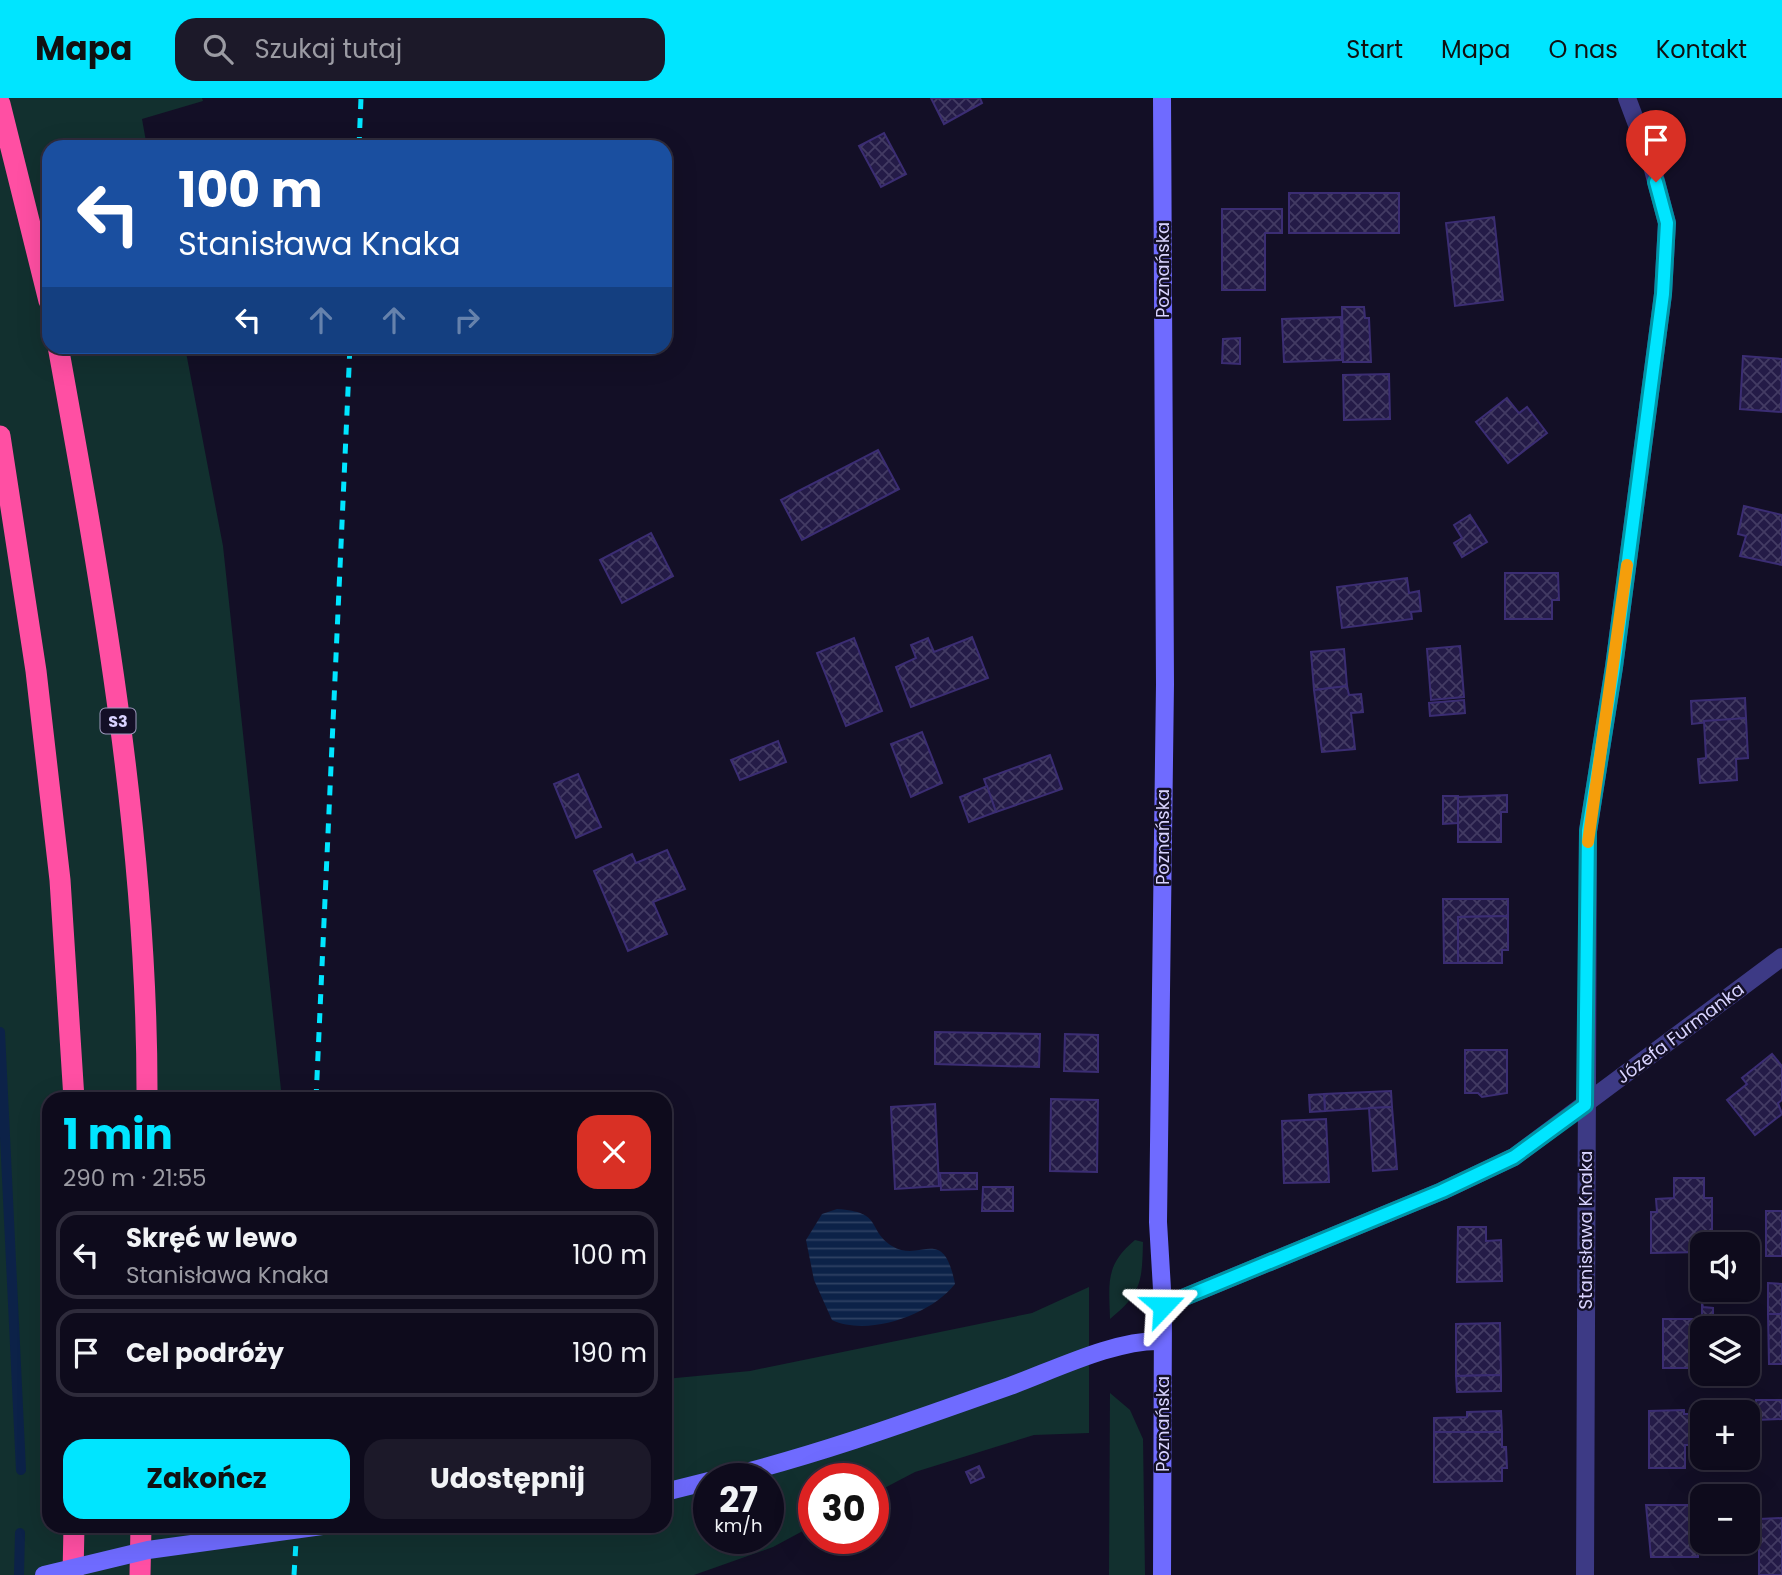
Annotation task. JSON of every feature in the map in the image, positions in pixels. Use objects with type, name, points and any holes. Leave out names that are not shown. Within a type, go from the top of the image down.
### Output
[{"type":"highway","points":[[0,104],[42,273]]},
{"type":"highway","name":"S3","points":[[59,354],[111,656],[135,862],[147,1092]]},
{"type":"highway","points":[[0,436],[36,671],[60,880],[74,1092]]},
{"type":"highway","points":[[73,1575],[74,1533]]},
{"type":"highway","points":[[140,1575],[141,1533]]},
{"type":"main road","name":"Poznańska","points":[[1162,98],[1165,684],[1158,1222],[1163,1306],[1162,1575]]},
{"type":"main road","points":[[782,1463],[1101,1354],[1145,1340],[1163,1341]]},
{"type":"main road","points":[[672,1490],[693,1485]]},
{"type":"main road","points":[[44,1575],[148,1550],[271,1533]]},
{"type":"street","name":"Stanisława Knaka","points":[[1585,1575],[1588,831],[1615,653],[1663,294],[1667,223],[1651,162],[1627,98]]},
{"type":"street","name":"Józefa Furmanka","points":[[1163,1306],[1442,1191],[1514,1157],[1782,957]]},
{"type":"green space","points":[[0,98],[202,98],[203,101],[142,119],[146,140],[42,140],[42,354],[186,354],[223,546],[281,1092],[42,1092],[42,1533],[672,1533],[672,1378],[750,1371],[1032,1313],[1089,1287],[1089,1433],[1034,1435],[915,1472],[889,1486],[889,1463],[798,1463],[798,1534],[784,1541],[784,1463],[693,1463],[693,1554],[753,1554],[694,1575],[0,1575]]},
{"type":"green space","points":[[1135,1240],[1143,1242],[1141,1277],[1129,1301],[1110,1319],[1111,1275],[1118,1258]]},
{"type":"green space","points":[[1110,1393],[1130,1410],[1143,1439],[1145,1575],[1109,1575]]},
{"type":"water","points":[[837,1209],[852,1211],[868,1218],[884,1240],[892,1246],[912,1251],[937,1250],[944,1255],[950,1266],[955,1284],[931,1305],[898,1320],[863,1326],[832,1320],[814,1280],[806,1240],[822,1214]]},
{"type":"building","points":[[931,98],[980,98],[982,103],[944,124]]},
{"type":"building","points":[[884,133],[906,174],[881,187],[859,146]]},
{"type":"building","points":[[1289,193],[1399,193],[1399,233],[1289,233]]},
{"type":"building","points":[[1222,209],[1282,209],[1282,233],[1265,233],[1265,290],[1222,290]]},
{"type":"building","points":[[1494,217],[1503,300],[1455,306],[1446,223]]},
{"type":"building","points":[[1342,307],[1364,307],[1365,318],[1369,318],[1371,362],[1343,362]]},
{"type":"building","points":[[1341,317],[1342,360],[1284,362],[1282,319]]},
{"type":"building","points":[[1240,338],[1240,364],[1222,363],[1223,339]]},
{"type":"building","points":[[1743,356],[1782,359],[1781,412],[1740,409]]},
{"type":"building","points":[[1389,374],[1390,419],[1344,420],[1343,375]]},
{"type":"building","points":[[1507,398],[1519,413],[1527,407],[1547,433],[1508,463],[1476,422]]},
{"type":"building","points":[[878,450],[899,489],[802,540],[781,500]]},
{"type":"building","points":[[1744,506],[1782,515],[1782,565],[1740,556],[1746,536],[1738,534]]},
{"type":"building","points":[[1470,515],[1487,542],[1462,557],[1454,543],[1462,538],[1454,525]]},
{"type":"building","points":[[651,533],[673,576],[622,603],[600,560]]},
{"type":"building","points":[[1505,573],[1558,573],[1559,600],[1552,600],[1552,619],[1505,619]]},
{"type":"building","points":[[1407,578],[1409,593],[1419,591],[1421,611],[1411,612],[1412,619],[1342,628],[1337,587]]},
{"type":"building","points":[[972,637],[988,678],[911,707],[896,667],[916,658],[911,645],[928,638],[934,652]]},
{"type":"building","points":[[854,638],[882,711],[846,726],[817,653]]},
{"type":"building","points":[[1460,646],[1464,697],[1431,700],[1427,649]]},
{"type":"building","points":[[1344,649],[1347,686],[1314,690],[1311,652]]},
{"type":"building","points":[[1347,686],[1349,695],[1361,694],[1363,712],[1351,713],[1355,749],[1322,752],[1314,690]]},
{"type":"building","points":[[1745,698],[1746,718],[1692,724],[1691,701]]},
{"type":"building","points":[[1464,700],[1465,713],[1430,716],[1429,703]]},
{"type":"building","points":[[1746,718],[1748,758],[1736,759],[1737,780],[1700,783],[1698,759],[1706,758],[1704,721]]},
{"type":"building","points":[[922,732],[942,783],[911,797],[891,744]]},
{"type":"building","points":[[778,741],[786,762],[740,780],[731,760]]},
{"type":"building","points":[[1050,755],[1062,789],[996,812],[984,779]]},
{"type":"building","points":[[578,774],[601,827],[576,838],[554,784]]},
{"type":"building","points":[[987,786],[996,812],[969,822],[960,797]]},
{"type":"building","points":[[1507,795],[1507,812],[1501,812],[1501,842],[1458,842],[1458,797]]},
{"type":"building","points":[[1443,796],[1458,796],[1458,823],[1443,824]]},
{"type":"building","points":[[667,850],[685,889],[653,902],[667,934],[628,951],[594,871],[632,854],[636,863]]},
{"type":"building","points":[[1443,899],[1508,899],[1508,916],[1458,917],[1458,963],[1444,963]]},
{"type":"building","points":[[1508,916],[1508,950],[1502,950],[1502,963],[1458,963],[1458,917]]},
{"type":"building","points":[[935,1032],[1040,1034],[1039,1067],[935,1064]]},
{"type":"building","points":[[1065,1034],[1098,1035],[1098,1072],[1064,1071]]},
{"type":"building","points":[[1465,1050],[1507,1050],[1507,1093],[1482,1097],[1478,1093],[1465,1093]]},
{"type":"building","points":[[1772,1054],[1782,1066],[1782,1100],[1778,1103],[1782,1114],[1755,1135],[1727,1100],[1747,1084],[1742,1078]]},
{"type":"building","points":[[1391,1091],[1392,1107],[1325,1111],[1324,1094]]},
{"type":"building","points":[[1324,1094],[1325,1111],[1310,1112],[1309,1095]]},
{"type":"building","points":[[1051,1099],[1098,1100],[1097,1172],[1050,1171]]},
{"type":"building","points":[[935,1104],[939,1186],[895,1189],[891,1107]]},
{"type":"building","points":[[1392,1107],[1397,1169],[1373,1171],[1369,1108]]},
{"type":"building","points":[[1326,1119],[1329,1182],[1284,1183],[1282,1121]]},
{"type":"building","points":[[940,1173],[977,1173],[977,1189],[941,1190]]},
{"type":"building","points":[[1674,1178],[1704,1178],[1704,1198],[1712,1198],[1712,1232],[1690,1232],[1690,1252],[1651,1253],[1651,1212],[1657,1212],[1656,1199],[1674,1198]]},
{"type":"building","points":[[983,1187],[1013,1187],[1013,1211],[982,1211]]},
{"type":"building","points":[[1766,1211],[1782,1211],[1782,1256],[1766,1256]]},
{"type":"building","points":[[1458,1227],[1486,1227],[1486,1241],[1501,1240],[1502,1281],[1457,1282]]},
{"type":"building","points":[[1768,1283],[1782,1284],[1782,1314],[1768,1314]]},
{"type":"building","points":[[1702,1303],[1703,1307],[1713,1308],[1713,1316],[1702,1316]]},
{"type":"building","points":[[1768,1314],[1782,1314],[1782,1364],[1769,1364]]},
{"type":"building","points":[[1663,1319],[1690,1319],[1690,1368],[1663,1368]]},
{"type":"building","points":[[1500,1323],[1501,1375],[1456,1376],[1456,1324]]},
{"type":"building","points":[[1501,1375],[1501,1391],[1457,1392],[1456,1376]]},
{"type":"building","points":[[1760,1400],[1782,1400],[1782,1419],[1760,1420]]},
{"type":"building","points":[[1684,1410],[1684,1414],[1690,1414],[1690,1445],[1685,1445],[1685,1468],[1649,1468],[1649,1411]]},
{"type":"building","points":[[1501,1411],[1502,1432],[1434,1432],[1434,1418],[1467,1417],[1467,1412]]},
{"type":"building","points":[[1434,1432],[1502,1432],[1507,1468],[1502,1468],[1502,1481],[1434,1482]]},
{"type":"building","points":[[979,1466],[984,1477],[971,1483],[966,1472]]},
{"type":"building","points":[[1646,1505],[1690,1505],[1690,1554],[1698,1554],[1698,1557],[1651,1557]]},
{"type":"building","points":[[1782,1518],[1782,1575],[1759,1575],[1760,1519]]},
{"type":"waterway","points":[[0,1032],[21,1470]]},
{"type":"waterway","points":[[19,1575],[20,1533]]},
{"type":"railway","points":[[359,140],[361,98]]},
{"type":"railway","points":[[316,1092],[350,354]]},
{"type":"railway","points":[[294,1575],[297,1533]]},
{"type":"slow traffic","points":[[1588,842],[1627,565]]},
{"type":"route","points":[[1163,1306],[1442,1191],[1514,1157],[1585,1105],[1588,831],[1614,667],[1663,294],[1667,223],[1656,182]]}]
